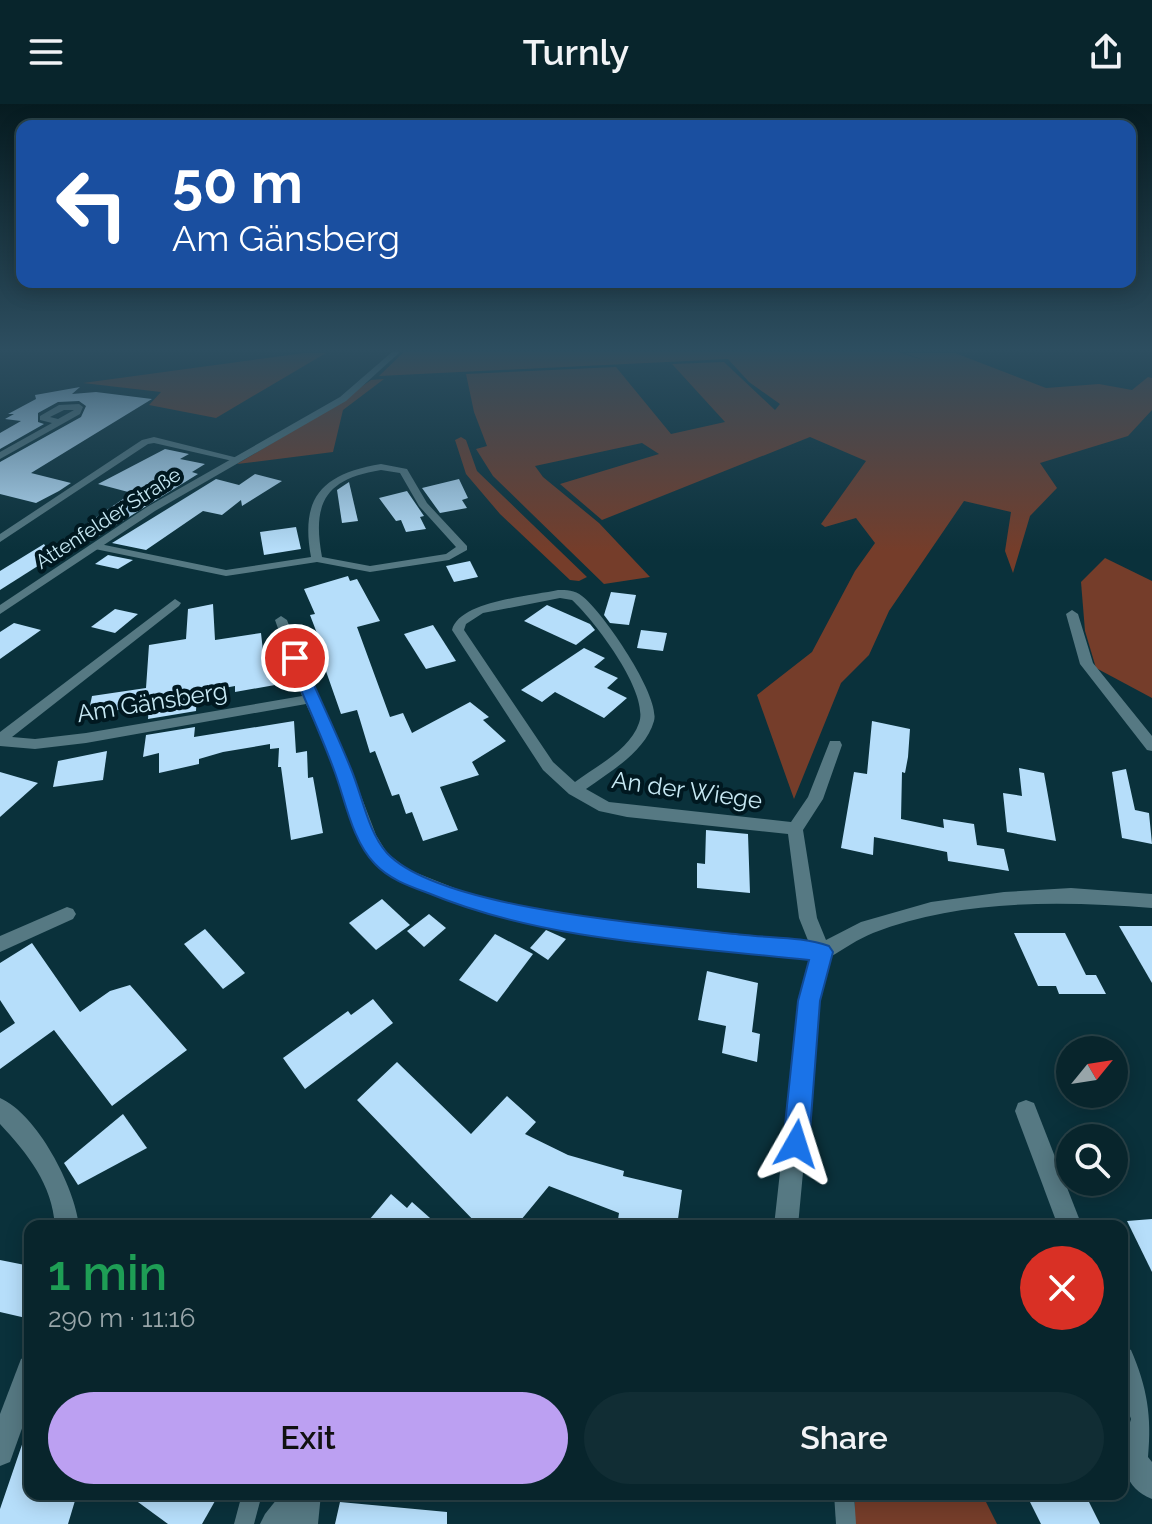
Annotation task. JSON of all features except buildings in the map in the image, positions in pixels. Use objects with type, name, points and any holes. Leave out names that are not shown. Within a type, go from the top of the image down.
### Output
[{"type":"street","name":"Attenfelder Straße","points":[[0,610],[95,546],[309,418]]},
{"type":"street","points":[[0,456],[58,422]]},
{"type":"street","points":[[0,539],[145,442],[154,440],[237,459]]},
{"type":"street","points":[[95,546],[226,573],[317,559],[370,569],[449,557],[463,548],[423,504],[404,471],[385,467],[355,472],[321,494],[314,508],[312,532],[317,559]]},
{"type":"street","name":"An der Wiege","points":[[574,790],[625,751],[645,725],[649,711],[647,697],[626,662],[578,598],[569,594],[528,599],[468,614],[460,622],[458,630],[463,641],[548,766],[574,790],[605,807],[627,811],[795,829]]},
{"type":"street","name":"Am Gänsberg","points":[[1,740],[175,603]]},
{"type":"street","points":[[1072,614],[1087,664],[1152,746]]},
{"type":"street","points":[[281,620],[310,699],[342,767],[368,837],[381,858],[403,875],[459,897],[520,914],[616,930],[822,952],[867,927],[931,909],[1004,899],[1071,895],[1152,901]]},
{"type":"street","name":"Am Gänsberg","points":[[1,740],[35,744],[86,738],[310,699]]},
{"type":"street","points":[[787,1220],[809,1001],[822,952],[808,918],[795,829],[815,799],[835,745]]},
{"type":"street","points":[[0,944],[67,914]]},
{"type":"street","points":[[0,1109],[48,1167],[67,1208],[67,1220]]},
{"type":"street","points":[[1026,1111],[1068,1220]]},
{"type":"street","points":[[1128,1375],[1145,1419],[1128,1456],[1152,1485]]},
{"type":"street","points":[[0,1452],[24,1385]]},
{"type":"street","points":[[275,1524],[295,1500]]},
{"type":"street","points":[[303,1524],[306,1500]]},
{"type":"lane","points":[[244,1524],[250,1500]]},
{"type":"lane","points":[[844,1500],[846,1524]]},
{"type":"shaded area","points":[[314,418],[341,418],[333,452],[237,464]]},
{"type":"shaded area","points":[[476,418],[658,418],[671,434],[725,422],[722,418],[1144,418],[1128,436],[1040,463],[1057,488],[1030,516],[1013,573],[1005,551],[1011,512],[964,501],[889,611],[869,655],[841,683],[794,799],[757,695],[812,652],[855,571],[875,543],[856,518],[825,527],[821,524],[866,461],[810,437],[602,520],[560,484],[659,454],[642,443],[535,466],[543,477],[599,523],[650,577],[604,584],[493,476],[476,449],[487,446]]},
{"type":"shaded area","points":[[461,437],[466,440],[477,471],[587,577],[579,581],[570,580],[500,514],[466,474],[455,440]]},
{"type":"shaded area","points":[[1105,558],[1152,581],[1152,698],[1096,668],[1085,631],[1081,582]]},
{"type":"shaded area","points":[[855,1500],[985,1500],[997,1524],[854,1524]]},
{"type":"route","points":[[295,658],[368,837],[381,858],[403,875],[459,897],[520,914],[616,930],[822,952],[809,1001],[796,1144]]}]
